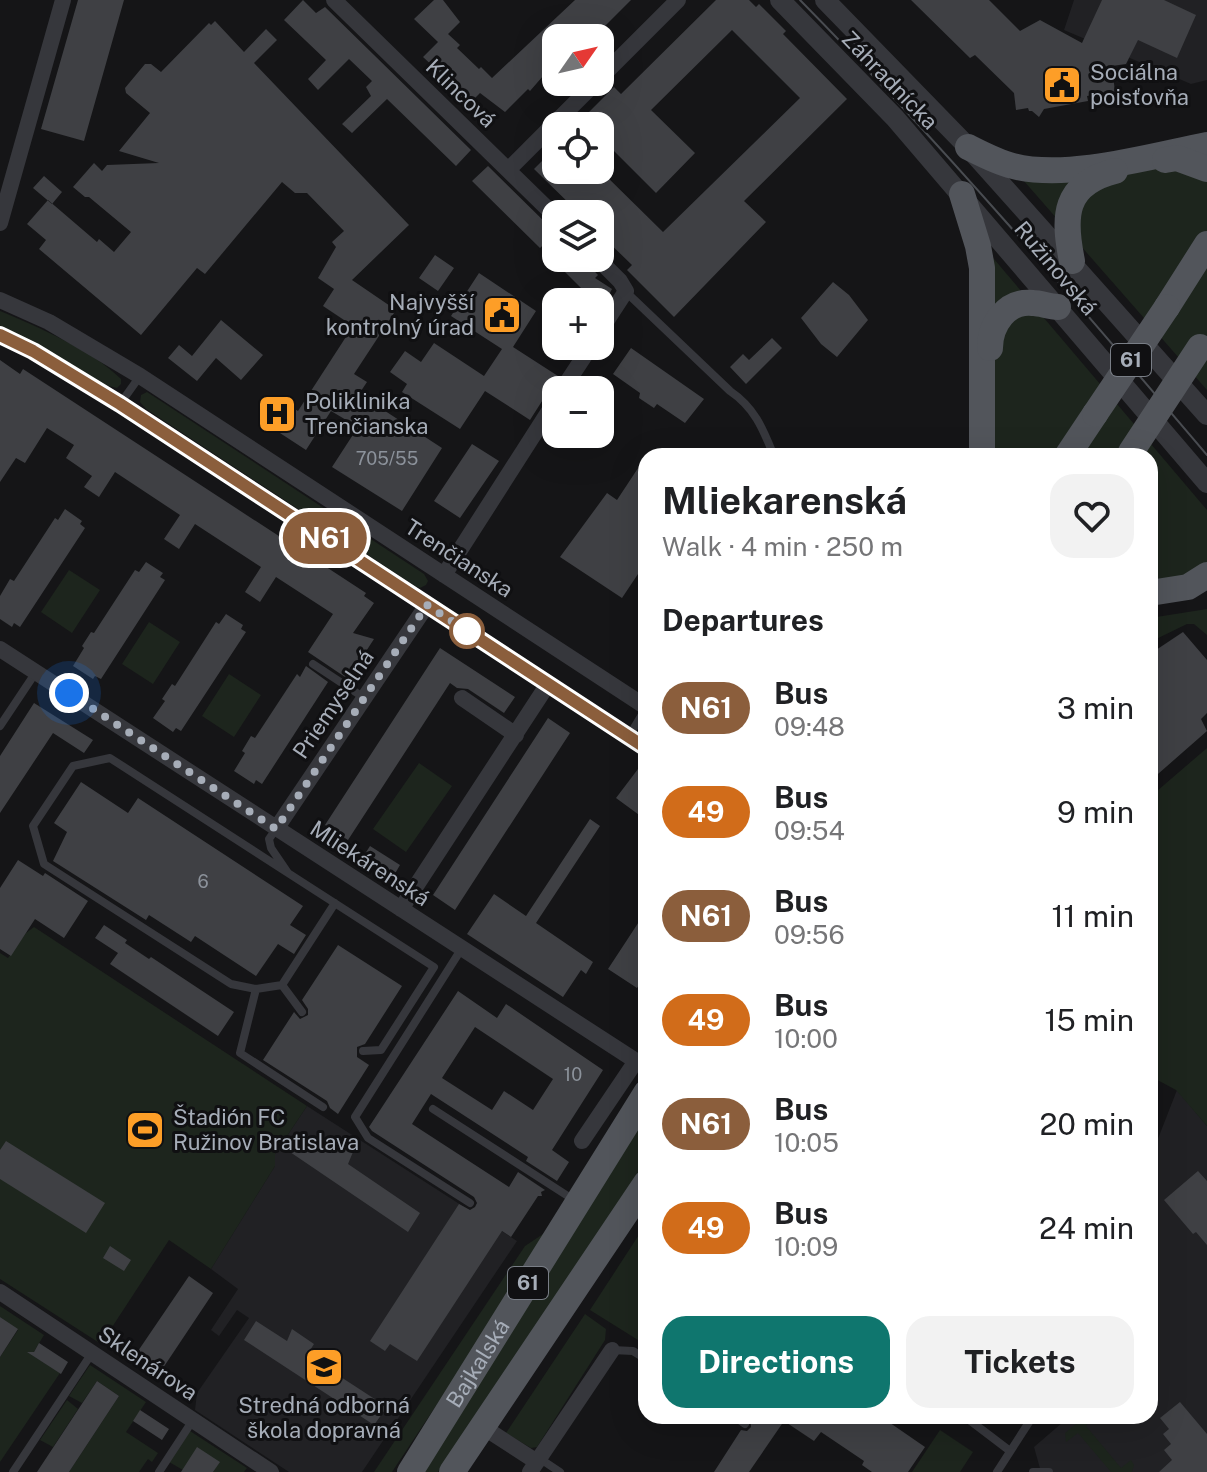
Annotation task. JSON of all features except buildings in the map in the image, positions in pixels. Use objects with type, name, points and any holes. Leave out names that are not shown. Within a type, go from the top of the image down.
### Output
[{"type":"main road","points":[[968,147],[1010,165],[1048,171],[1076,169],[1207,145]]},
{"type":"main road","points":[[1072,261],[1066,213],[1077,192],[1089,182],[1102,174],[1177,158],[1207,169]]},
{"type":"main road","points":[[962,194],[982,268],[982,448]]},
{"type":"main road","name":"61","points":[[1072,448],[1207,244]]},
{"type":"main road","points":[[991,448],[990,336],[1001,315],[1018,304],[1032,302],[1058,307]]},
{"type":"main road","name":"61","points":[[1134,448],[1204,342]]},
{"type":"main road","points":[[1158,592],[1188,587],[1207,575]]},
{"type":"main road","points":[[1158,599],[1207,590]]},
{"type":"main road","name":"Bajkalská","points":[[410,1472],[638,1106]]},
{"type":"main road","name":"Bajkalská","points":[[452,1472],[638,1195]]},
{"type":"street","points":[[0,223],[63,0]]},
{"type":"street","name":"Klincová","points":[[334,0],[542,203]]},
{"type":"street","points":[[614,64],[678,0]]},
{"type":"street","name":"Záhradnícka","points":[[780,0],[895,118],[962,194]]},
{"type":"street","name":"Záhradnícka","points":[[825,0],[968,147]]},
{"type":"street","points":[[508,170],[582,96]]},
{"type":"street","name":"Ružinovská","points":[[968,147],[1207,415]]},
{"type":"street","name":"Ružinovská","points":[[962,194],[1207,483]]},
{"type":"street","points":[[611,272],[626,291],[614,309]]},
{"type":"street","name":"Trenčianska","points":[[0,300],[59,327],[140,376],[638,703]]},
{"type":"street","points":[[0,335],[33,351],[120,404],[638,743]]},
{"type":"street","points":[[444,575],[542,422]]},
{"type":"street","name":"Priemyselná","points":[[276,829],[427,605]]},
{"type":"street","name":"Mliekárenská","points":[[0,649],[638,1061]]},
{"type":"street","points":[[401,909],[548,684]]},
{"type":"street","points":[[462,698],[516,735]]},
{"type":"street","name":"Mliekárenská","points":[[582,1141],[638,1067]]},
{"type":"street","name":"Sklenárova","points":[[0,1292],[271,1472]]},
{"type":"street","points":[[534,1467],[612,1350]]},
{"type":"street","name":"Bajkalská","points":[[483,1427],[534,1467]]},
{"type":"lane","points":[[626,291],[744,401],[758,417],[771,448]]},
{"type":"lane","points":[[120,404],[140,376]]},
{"type":"lane","points":[[313,664],[363,697]]},
{"type":"lane","points":[[0,726],[36,672]]},
{"type":"lane","points":[[628,737],[638,721]]},
{"type":"lane","points":[[335,903],[282,985],[256,989],[231,984],[44,864],[33,826],[73,766],[110,758],[288,873],[335,903],[434,967],[381,1050],[363,1051]]},
{"type":"lane","points":[[276,829],[269,839],[271,848],[288,873]]},
{"type":"lane","points":[[462,948],[355,1117],[368,1138],[470,1203]]},
{"type":"lane","points":[[282,985],[302,1012]]},
{"type":"lane","points":[[256,989],[240,1053],[323,1107]]},
{"type":"lane","points":[[433,1109],[578,1202]]},
{"type":"lane","points":[[612,1350],[638,1354]]},
{"type":"lane","points":[[13,1472],[92,1353]]},
{"type":"lane","points":[[159,1472],[193,1420]]},
{"type":"lane","points":[[975,1424],[1010,1451]]},
{"type":"lane","points":[[997,1472],[1028,1424]]},
{"type":"lane","points":[[534,1467],[560,1472]]},
{"type":"lane","points":[[1033,1472],[1049,1472]]},
{"type":"shaded area","points":[[1074,0],[1207,0],[1207,80],[1191,84],[1064,30]]},
{"type":"shaded area","points":[[1207,148],[1207,390],[1016,172]]},
{"type":"shaded area","points":[[983,246],[1154,448],[986,448]]},
{"type":"shaded area","points":[[0,311],[95,358],[121,379],[121,384],[117,388],[105,385],[68,362],[0,328]]},
{"type":"shaded area","points":[[147,392],[424,574],[428,581],[426,585],[420,588],[415,586],[146,409],[140,402],[141,395]]},
{"type":"shaded area","points":[[1158,452],[1207,510],[1207,585],[1158,594]]},
{"type":"shaded area","points":[[69,570],[100,590],[72,633],[41,612]]},
{"type":"shaded area","points":[[1207,609],[1207,635],[1194,624],[1187,624],[1158,638],[1158,617]]},
{"type":"shaded area","points":[[149,622],[180,642],[153,684],[122,664]]},
{"type":"shaded area","points":[[229,674],[261,695],[234,737],[202,716]]},
{"type":"shaded area","points":[[1207,748],[1207,1126],[1176,1090],[1158,1080],[1158,790]]},
{"type":"shaded area","points":[[419,763],[452,786],[406,852],[373,829]]},
{"type":"shaded area","name":"Štadión FC Ružinov Bratislava","points":[[34,927],[307,1106],[275,1154],[275,1166],[211,1269],[169,1240],[101,1344],[0,1279],[0,953],[8,958]]},
{"type":"shaded area","points":[[1177,1090],[1207,1126],[1207,1472],[1041,1472],[1034,1447],[1061,1424],[1158,1424],[1158,1139]]},
{"type":"shaded area","points":[[307,1106],[517,1241],[362,1472],[289,1472],[195,1410],[197,1393],[249,1318],[237,1310],[219,1336],[211,1330],[238,1289],[211,1269],[275,1166],[275,1154]]},
{"type":"shaded area","points":[[638,1124],[638,1177],[438,1472],[421,1472]]},
{"type":"shaded area","points":[[546,1232],[550,1234],[392,1472],[374,1472],[525,1246]]},
{"type":"shaded area","points":[[638,1236],[638,1340],[590,1310]]},
{"type":"shaded area","points":[[0,1306],[44,1335],[32,1355],[60,1373],[0,1462],[0,1357],[18,1330],[0,1317]]},
{"type":"shaded area","points":[[585,1314],[606,1329],[605,1340],[537,1447],[531,1448],[506,1433]]},
{"type":"shaded area","points":[[90,1365],[146,1402],[126,1432],[158,1453],[152,1462],[148,1459],[139,1472],[69,1472],[119,1396],[97,1381],[82,1403],[69,1396]]},
{"type":"shaded area","points":[[67,1400],[78,1409],[53,1447],[40,1440]]},
{"type":"shaded area","points":[[1076,1424],[1088,1424],[1086,1426],[1121,1468],[1131,1460],[1134,1465],[1132,1472],[1111,1472],[1078,1433],[1066,1442],[1065,1433]]},
{"type":"shaded area","points":[[940,1430],[973,1452],[960,1472],[912,1472]]},
{"type":"shaded area","points":[[190,1431],[247,1468],[244,1472],[213,1472],[219,1462],[183,1470],[169,1462]]},
{"type":"tram line","points":[[800,0],[957,167],[1207,455]]},
{"type":"bus line","name":"N61","points":[[0,335],[33,351],[120,404],[638,743]]},
{"type":"place","name":"Sociálna poisťovňa","points":[[1062,85]]},
{"type":"place","name":"Najvyšší kontrolný úrad","points":[[502,315]]},
{"type":"place","name":"Poliklinika Trenčianska","points":[[277,414]]},
{"type":"place","name":"Štadión FC Ružinov Bratislava","points":[[145,1130]]},
{"type":"place","name":"Stredná odborná škola dopravná","points":[[324,1367]]},
{"type":"route","points":[[69,693],[276,829],[427,605],[467,631]]}]
